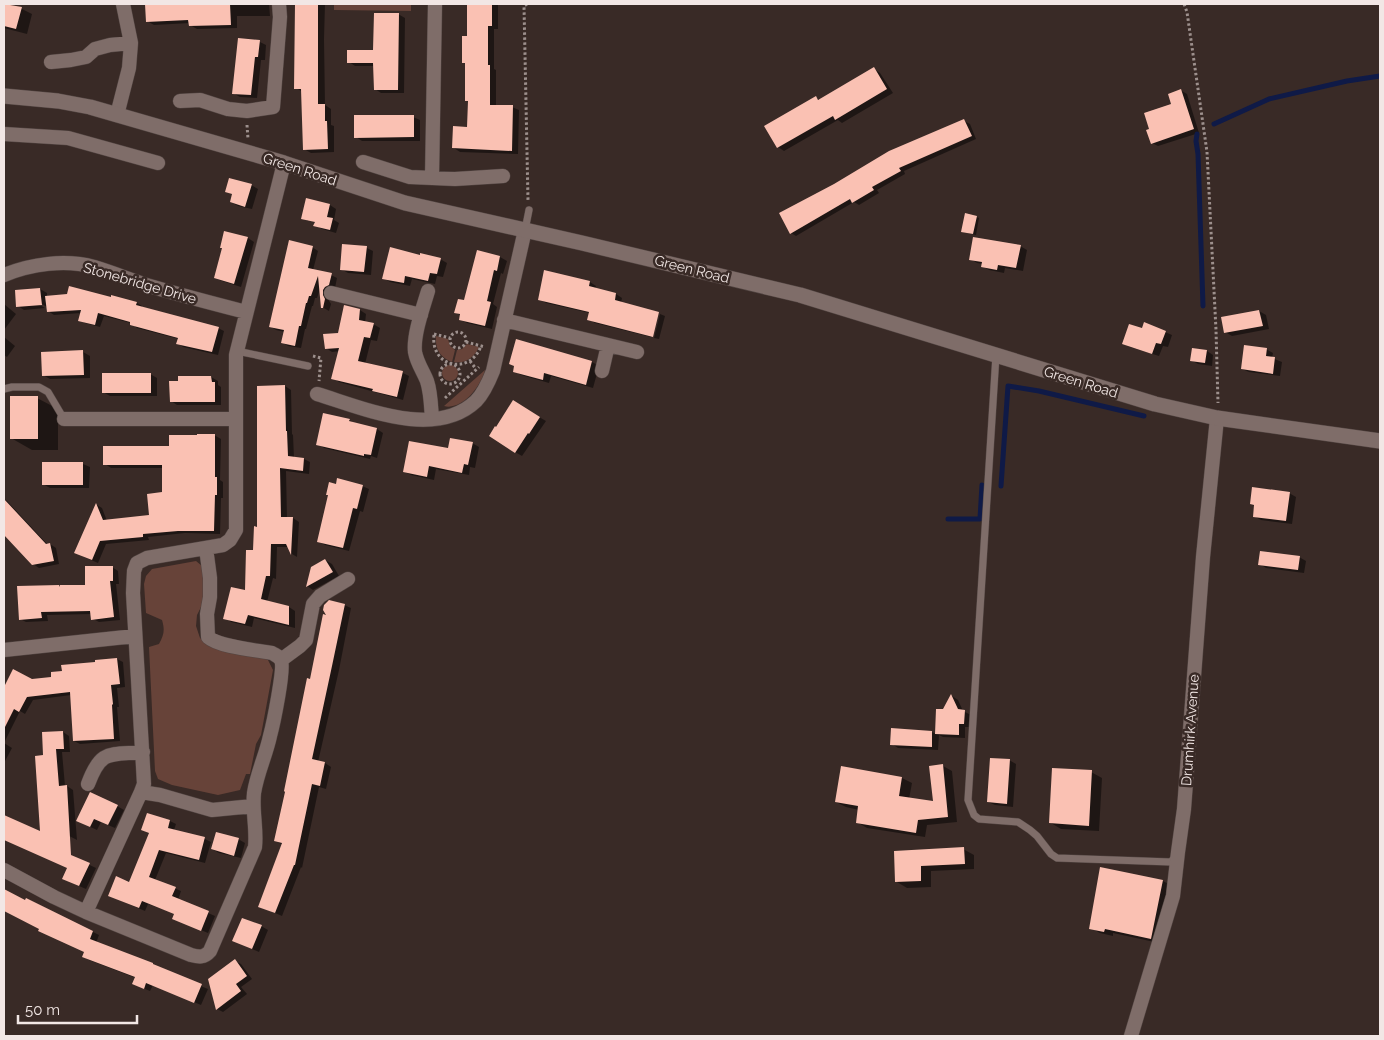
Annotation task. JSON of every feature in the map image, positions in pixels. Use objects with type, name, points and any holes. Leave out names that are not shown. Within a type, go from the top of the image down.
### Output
[{"type":"street","points":[[116,115],[128,68],[131,43],[124,4]]},
{"type":"street","points":[[180,101],[200,100],[228,109],[247,111],[272,107],[280,17],[279,4]]},
{"type":"street","points":[[432,178],[435,4]]},
{"type":"street","points":[[52,62],[86,57],[96,49],[110,45],[131,43]]},
{"type":"street","name":"Green Road","points":[[4,96],[58,101],[90,107],[248,152],[405,203],[582,243],[800,296],[1155,404],[1218,418],[1380,441]]},
{"type":"street","points":[[4,134],[68,138],[158,163]]},
{"type":"street","points":[[363,162],[410,177],[455,179],[503,176]]},
{"type":"street","points":[[86,912],[144,784],[133,593],[134,571],[137,563],[147,558],[223,545],[230,540],[236,530],[237,351],[284,163]]},
{"type":"street","points":[[317,394],[399,418],[440,419],[463,411],[477,400],[486,387],[493,371],[524,230]]},
{"type":"street","name":"Stonebridge Drive","points":[[4,275],[28,267],[50,264],[80,264],[93,266],[182,296],[246,312]]},
{"type":"street","points":[[428,291],[415,341],[415,352],[418,364],[429,388],[432,419]]},
{"type":"street","points":[[331,293],[421,315]]},
{"type":"street","points":[[504,320],[637,352]]},
{"type":"street","points":[[602,371],[608,345]]},
{"type":"street","name":"Drumhirk Avenue","points":[[1131,1036],[1173,896],[1184,809],[1203,557],[1218,418]]},
{"type":"street","points":[[64,419],[236,419]]},
{"type":"street","points":[[4,870],[86,912],[191,955],[205,956],[210,951],[254,847],[256,836],[253,806],[258,776],[270,737],[281,683],[282,666],[278,656],[272,653],[213,641],[208,637],[207,614],[210,597],[210,578],[206,548]]},
{"type":"street","points":[[281,660],[306,640],[312,604],[320,596],[348,579]]},
{"type":"street","points":[[4,650],[135,636]]},
{"type":"street","points":[[88,784],[93,770],[104,757],[143,752]]},
{"type":"street","points":[[141,792],[160,795],[212,810],[253,806]]},
{"type":"lane","points":[[524,230],[529,210]]},
{"type":"lane","points":[[237,351],[308,366]]},
{"type":"lane","points":[[996,355],[968,800],[974,815],[979,818],[1018,822],[1024,825],[1057,858],[1171,862],[1178,852]]},
{"type":"lane","points":[[4,389],[12,387],[39,387],[48,392],[64,419]]},
{"type":"path","points":[[525,4],[529,210]]},
{"type":"path","points":[[1184,4],[1187,12],[1207,152],[1216,330],[1218,418]]},
{"type":"path","points":[[247,111],[248,152]]},
{"type":"path","points":[[456,332],[460,332],[464,334],[466,342],[461,348],[456,348],[450,343],[450,338],[456,332]]},
{"type":"path","points":[[428,333],[450,338]]},
{"type":"path","points":[[434,335],[437,353],[446,362],[452,364],[456,366],[460,374],[456,382],[452,384],[447,383],[443,381],[440,373],[444,366],[448,364],[452,364],[465,363],[470,361],[479,352],[481,346]]},
{"type":"path","points":[[466,342],[489,347],[487,354]]},
{"type":"path","points":[[470,361],[476,369]]},
{"type":"path","points":[[441,402],[481,365]]},
{"type":"shaded area","points":[[334,4],[411,4],[411,11],[334,10]]},
{"type":"shaded area","points":[[436,336],[448,339],[450,346],[455,350],[452,362],[444,358],[439,352],[436,345]]},
{"type":"shaded area","points":[[467,344],[479,347],[469,359],[462,362],[454,362],[457,350],[462,349]]},
{"type":"shaded area","points":[[447,365],[453,365],[458,370],[456,379],[447,381],[442,376],[442,370]]},
{"type":"shaded area","points":[[485,370],[480,383],[470,396],[458,405],[444,406]]},
{"type":"shaded area","points":[[196,561],[202,566],[203,575],[203,603],[197,615],[196,626],[200,638],[208,644],[262,656],[268,660],[273,670],[261,735],[256,744],[250,774],[246,774],[240,790],[218,795],[172,785],[158,779],[155,771],[149,647],[159,644],[164,630],[162,620],[146,613],[144,584],[146,576],[152,569]]},
{"type":"building","points":[[4,4],[22,7],[16,29],[4,26]]},
{"type":"building","points":[[145,4],[230,4],[231,25],[189,26],[188,20],[146,22]]},
{"type":"building","points":[[295,4],[318,4],[318,104],[325,104],[328,149],[303,150],[301,89],[294,89]]},
{"type":"building","points":[[467,4],[492,4],[492,26],[488,26],[490,105],[513,105],[512,151],[452,148],[453,126],[467,127],[468,101],[465,101],[465,63],[462,63],[462,36],[467,36]]},
{"type":"building","points":[[374,13],[399,13],[398,90],[374,90],[373,63],[347,63],[347,50],[373,50]]},
{"type":"building","points":[[238,38],[260,40],[258,57],[255,57],[251,95],[232,94]]},
{"type":"building","points":[[874,67],[887,89],[835,120],[833,116],[777,148],[764,126],[816,96],[818,100]]},
{"type":"building","points":[[1181,89],[1194,129],[1151,144],[1146,130],[1149,129],[1144,113],[1171,104],[1168,94]]},
{"type":"building","points":[[354,115],[414,115],[414,137],[354,138]]},
{"type":"building","points":[[964,119],[972,136],[899,168],[901,171],[872,187],[874,190],[852,203],[850,199],[790,234],[779,213],[834,184],[889,151]]},
{"type":"building","points":[[229,178],[252,184],[245,207],[230,202],[232,194],[225,192]]},
{"type":"building","points":[[306,198],[330,204],[327,217],[333,218],[330,230],[313,226],[315,222],[301,219]]},
{"type":"building","points":[[965,213],[977,216],[973,234],[961,232]]},
{"type":"building","points":[[224,231],[248,237],[234,284],[214,278],[222,248],[220,248]]},
{"type":"building","points":[[973,237],[1021,245],[1016,268],[998,265],[997,270],[981,267],[982,262],[969,260]]},
{"type":"building","points":[[289,240],[313,246],[308,268],[332,273],[329,285],[323,290],[325,299],[323,308],[321,308],[318,276],[311,296],[309,296],[306,303],[295,346],[281,343],[284,330],[269,327]]},
{"type":"building","points":[[342,244],[367,246],[364,272],[340,270]]},
{"type":"building","points":[[390,247],[441,258],[437,274],[430,273],[428,281],[405,276],[404,283],[382,279]]},
{"type":"building","points":[[477,250],[500,256],[497,271],[494,270],[487,301],[491,302],[485,326],[459,320],[460,314],[454,313],[458,299],[464,300]]},
{"type":"building","points":[[544,270],[590,281],[589,286],[616,293],[615,300],[659,312],[653,337],[587,320],[589,312],[538,300]]},
{"type":"building","points":[[69,286],[137,302],[136,305],[219,327],[212,352],[176,344],[178,338],[130,325],[130,322],[98,313],[95,325],[78,321],[81,310],[47,312],[45,296],[67,294]]},
{"type":"building","points":[[40,288],[42,305],[16,307],[15,290]]},
{"type":"building","points":[[344,305],[360,309],[359,320],[374,323],[370,338],[364,337],[358,361],[403,371],[397,397],[331,379],[339,348],[325,349],[323,334],[338,333]]},
{"type":"building","points":[[1259,310],[1263,326],[1224,333],[1221,317]]},
{"type":"building","points":[[1144,322],[1166,331],[1161,344],[1156,343],[1152,354],[1122,344],[1129,324],[1142,328]]},
{"type":"building","points":[[516,339],[592,361],[586,385],[544,373],[543,380],[513,372],[514,366],[509,364]]},
{"type":"building","points":[[1244,345],[1267,348],[1266,356],[1275,357],[1273,374],[1241,369]]},
{"type":"building","points":[[1192,348],[1207,350],[1205,363],[1190,361]]},
{"type":"building","points":[[83,350],[84,375],[42,376],[41,352]]},
{"type":"building","points":[[102,373],[151,373],[151,393],[102,393]]},
{"type":"building","points":[[178,376],[211,376],[212,382],[215,382],[215,402],[170,402],[169,381],[178,381]]},
{"type":"building","points":[[285,385],[288,456],[304,458],[303,471],[280,468],[281,517],[293,517],[291,555],[286,544],[271,544],[270,576],[266,576],[261,599],[289,606],[289,625],[248,615],[245,624],[223,619],[231,587],[245,590],[246,550],[253,550],[254,526],[257,527],[257,386]]},
{"type":"building","points":[[10,396],[38,396],[38,439],[10,439]]},
{"type":"building","points":[[513,400],[540,417],[515,453],[489,436]]},
{"type":"building","points":[[323,413],[377,428],[371,455],[364,454],[364,456],[316,445]]},
{"type":"building","points":[[215,434],[217,495],[215,495],[214,531],[178,531],[143,534],[143,537],[100,541],[92,560],[74,553],[96,503],[103,520],[149,515],[147,494],[162,492],[162,465],[103,465],[103,446],[169,446],[169,435]]},
{"type":"building","points":[[450,438],[473,442],[468,465],[464,464],[462,473],[429,466],[427,477],[403,472],[409,441],[448,448]]},
{"type":"building","points":[[42,462],[83,462],[83,485],[42,485]]},
{"type":"building","points":[[337,478],[363,485],[357,509],[353,508],[343,548],[317,542],[328,495],[326,495],[329,482],[336,484]]},
{"type":"building","points":[[1252,487],[1290,492],[1286,521],[1253,517],[1254,505],[1250,504]]},
{"type":"building","points":[[4,499],[46,544],[50,543],[54,561],[32,565],[4,535]]},
{"type":"building","points":[[1260,551],[1300,556],[1298,570],[1258,565]]},
{"type":"building","points":[[325,559],[333,572],[306,587],[311,567]]},
{"type":"building","points":[[85,566],[113,566],[113,581],[110,581],[114,617],[91,620],[90,611],[41,612],[42,618],[19,620],[17,586],[59,585],[59,587],[60,585],[85,585]]},
{"type":"building","points":[[329,600],[345,604],[312,759],[325,762],[320,786],[312,784],[295,865],[275,913],[258,907],[282,843],[274,841],[307,678],[310,679],[323,614],[326,615],[323,610],[324,605]]},
{"type":"building","points":[[117,658],[120,684],[111,685],[114,739],[73,741],[70,692],[27,697],[19,712],[14,709],[4,729],[4,687],[13,669],[32,679],[51,677],[51,672],[62,671],[61,665]]},
{"type":"building","points":[[951,694],[958,709],[965,710],[964,724],[959,724],[959,735],[935,734],[936,709],[943,709]]},
{"type":"building","points":[[891,728],[932,731],[932,747],[890,745]]},
{"type":"building","points":[[63,731],[64,749],[56,749],[59,786],[67,785],[71,855],[90,863],[79,886],[62,879],[67,868],[4,840],[4,815],[40,831],[35,756],[43,755],[42,732]]},
{"type":"building","points":[[990,758],[1010,759],[1007,804],[987,802]]},
{"type":"building","points":[[943,764],[948,817],[918,820],[916,833],[856,823],[858,806],[835,802],[841,766],[902,777],[899,796],[933,801],[929,766]]},
{"type":"building","points":[[1052,768],[1092,770],[1089,826],[1049,823]]},
{"type":"building","points":[[90,792],[118,805],[108,825],[94,819],[90,827],[76,821]]},
{"type":"building","points":[[147,813],[170,820],[168,828],[205,837],[199,860],[159,850],[149,877],[176,887],[172,896],[209,911],[201,931],[172,919],[174,914],[142,901],[139,908],[108,896],[116,876],[129,882],[149,833],[141,830]]},
{"type":"building","points":[[216,832],[239,838],[234,856],[211,849]]},
{"type":"building","points":[[964,847],[965,864],[921,866],[921,881],[895,882],[894,851]]},
{"type":"building","points":[[1100,867],[1163,880],[1151,939],[1105,929],[1104,932],[1089,929]]},
{"type":"building","points":[[4,889],[93,931],[90,939],[202,984],[194,1003],[146,983],[144,989],[132,984],[135,977],[82,957],[84,952],[38,931],[39,929],[4,911]]},
{"type":"building","points":[[242,918],[262,925],[252,949],[232,941]]},
{"type":"building","points":[[235,959],[247,976],[236,984],[241,991],[216,1010],[208,979]]},
{"type":"waterway","points":[[1214,124],[1269,99],[1347,81],[1380,76]]},
{"type":"waterway","points":[[1197,134],[1203,306]]},
{"type":"waterway","points":[[1001,486],[1008,386],[1039,391],[1144,416]]},
{"type":"waterway","points":[[948,519],[980,519],[982,485]]}]
